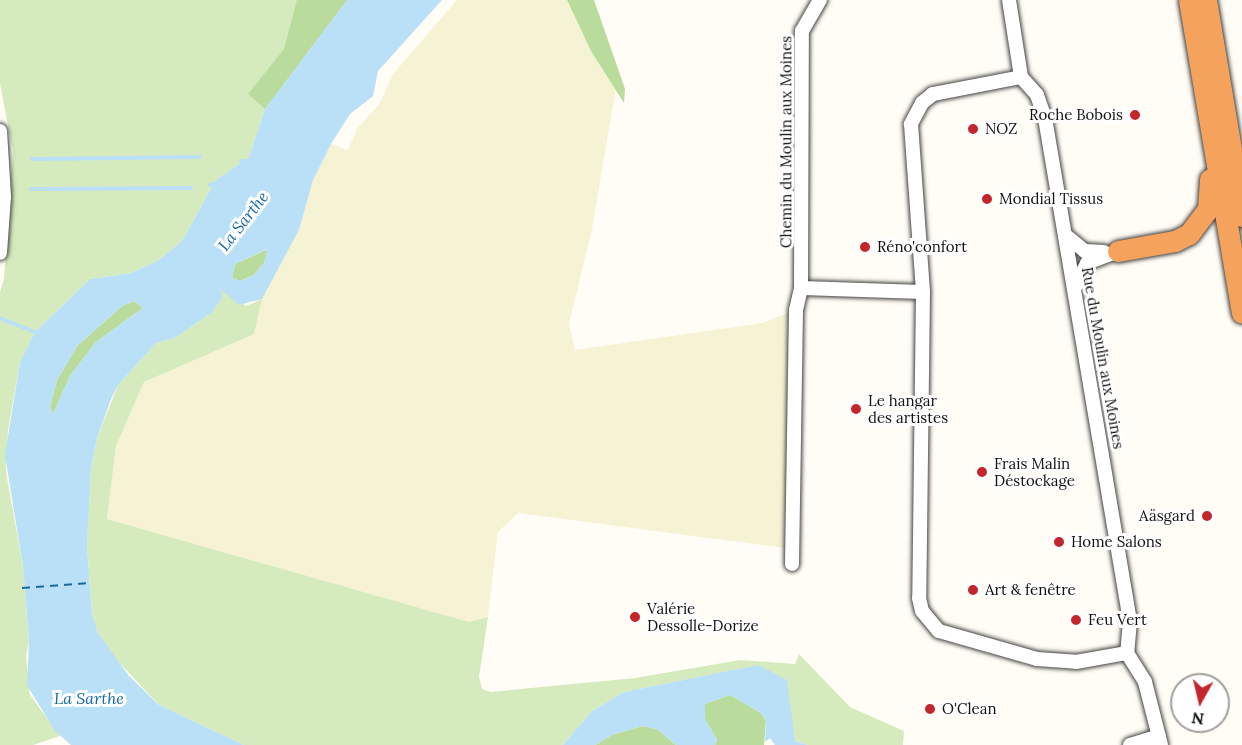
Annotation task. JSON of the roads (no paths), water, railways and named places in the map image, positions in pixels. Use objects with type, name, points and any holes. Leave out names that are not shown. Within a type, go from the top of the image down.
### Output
[{"type":"highway","points":[[1118,251],[1183,238],[1201,222],[1208,209],[1209,172],[1189,50],[1188,0]]},
{"type":"highway","points":[[1188,0],[1242,313]]},
{"type":"highway","points":[[1206,0],[1242,216]]},
{"type":"street","name":"Chemin du Moulin aux Moines","points":[[792,564],[796,310],[801,288],[802,31],[820,0]]},
{"type":"street","name":"Rue du Moulin aux Moines","points":[[1009,0],[1021,76],[1042,106],[1130,621],[1127,653]]},
{"type":"street","points":[[1021,76],[933,94],[916,112],[912,124],[923,292],[919,590],[922,611],[939,631],[1037,659],[1076,662],[1127,653],[1145,682],[1160,741],[1130,745]]},
{"type":"street","points":[[0,131],[2,177],[0,253]]},
{"type":"street","points":[[1065,235],[1085,251],[1118,251]]},
{"type":"street","points":[[1074,289],[1078,274],[1087,264],[1118,251]]},
{"type":"street","points":[[801,288],[923,292]]},
{"type":"water","name":"La Sarthe","points":[[347,0],[442,0],[378,71],[373,96],[350,114],[331,144],[313,180],[299,230],[262,299],[239,305],[220,289],[223,297],[211,313],[175,338],[156,343],[118,385],[97,438],[91,469],[87,546],[92,613],[98,633],[129,676],[159,705],[244,745],[71,745],[55,731],[27,685],[29,642],[23,567],[5,455],[20,362],[35,332],[90,279],[131,273],[159,260],[182,241],[216,180],[249,157],[265,109]],"holes":[[[267,249],[264,263],[254,275],[241,281],[232,278],[235,264]],[[134,301],[143,308],[96,342],[70,376],[53,414],[50,407],[57,380],[77,346],[122,306]]]},
{"type":"water","points":[[758,665],[787,680],[795,741],[808,745],[775,745],[770,738],[765,742],[766,721],[761,713],[730,695],[705,704],[705,719],[717,740],[715,745],[676,745],[657,729],[642,726],[612,735],[595,745],[563,745],[592,711],[624,692]]},
{"type":"waterway","points":[[32,159],[200,157]]},
{"type":"waterway","points":[[210,185],[214,184]]},
{"type":"waterway","points":[[31,189],[191,188]]},
{"type":"waterway","points":[[0,318],[35,332]]},
{"type":"place","name":"Roche Bobois","points":[[1135,115]]},
{"type":"place","name":"NOZ","points":[[973,129]]},
{"type":"place","name":"Mondial Tissus","points":[[987,199]]},
{"type":"place","name":"Réno'confort","points":[[865,247]]},
{"type":"place","name":"Le hangar des artistes","points":[[856,409]]},
{"type":"place","name":"Frais Malin Déstockage","points":[[982,472]]},
{"type":"place","name":"Aäsgard","points":[[1207,516]]},
{"type":"place","name":"Home Salons","points":[[1059,542]]},
{"type":"place","name":"Art & fenêtre","points":[[973,590]]},
{"type":"place","name":"Valérie Dessolle-Dorize","points":[[635,617]]},
{"type":"place","name":"Feu Vert","points":[[1076,620]]},
{"type":"place","name":"O'Clean","points":[[930,709]]}]
